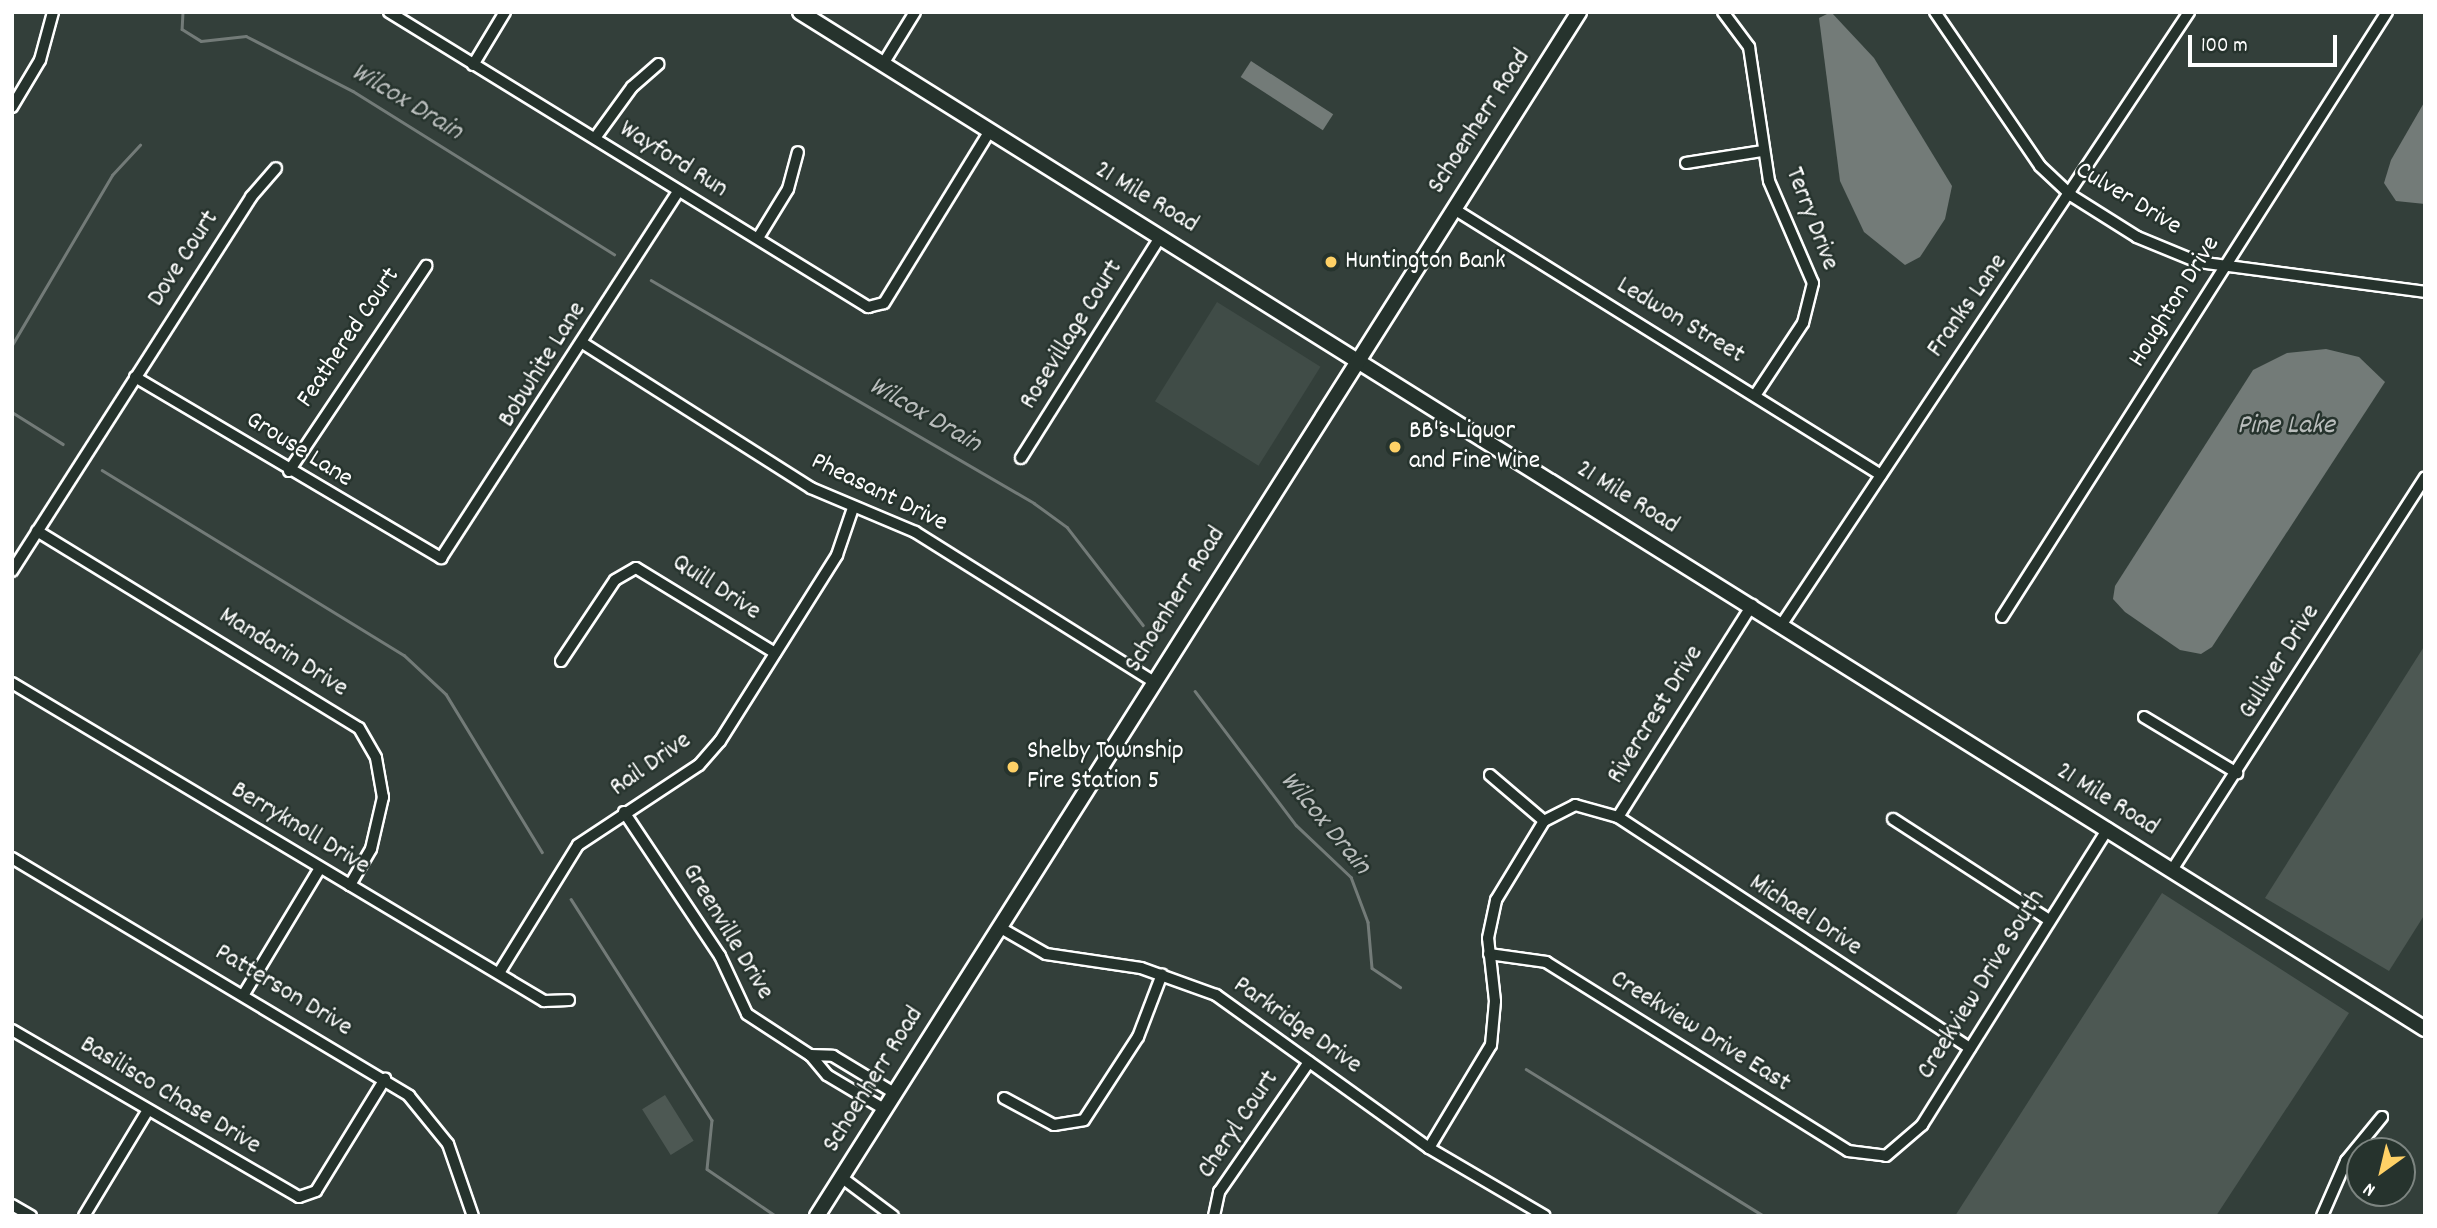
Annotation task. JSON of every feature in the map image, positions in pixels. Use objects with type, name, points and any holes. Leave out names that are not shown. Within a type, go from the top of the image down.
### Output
[{"type":"street","points":[[12,107],[40,60],[53,12]]},
{"type":"street","name":"Wayford Run","points":[[389,12],[868,307],[884,303],[917,254],[990,131]]},
{"type":"street","points":[[473,65],[505,12]]},
{"type":"street","name":"21 Mile Road","points":[[800,12],[1359,358],[2425,1030]]},
{"type":"street","points":[[883,64],[915,12]]},
{"type":"street","name":"Schoenherr Road","points":[[817,1216],[1579,12]]},
{"type":"street","name":"Terry Drive","points":[[1723,12],[1749,47],[1763,151],[1778,209],[1811,274],[1813,297],[1756,394]]},
{"type":"street","name":"Franks Lane","points":[[1782,624],[2072,196],[2189,12]]},
{"type":"street","name":"Houghton Drive","points":[[2002,617],[2386,12]]},
{"type":"street","name":"Culver Drive","points":[[1936,13],[2040,166],[2072,196],[2164,251],[2226,264],[2425,292]]},
{"type":"street","points":[[595,138],[632,86],[658,64]]},
{"type":"street","points":[[1686,163],[1763,151]]},
{"type":"street","points":[[758,239],[788,189],[798,152]]},
{"type":"street","name":"Dove Court","points":[[12,571],[135,377],[276,168]]},
{"type":"street","name":"Bobwhite Lane","points":[[441,558],[584,344],[678,192]]},
{"type":"street","name":"Ledwon Street","points":[[1454,209],[1756,394],[1881,475]]},
{"type":"street","name":"Rosevillage Court","points":[[1021,458],[1161,236]]},
{"type":"street","name":"Feathered Court","points":[[289,471],[425,266]]},
{"type":"street","name":"Pheasant Drive","points":[[584,344],[853,508],[923,536],[1154,682]]},
{"type":"street","name":"Grouse Lane","points":[[135,377],[289,471],[441,558]]},
{"type":"street","name":"Gulliver Drive","points":[[2172,870],[2425,477]]},
{"type":"street","name":"Rail Drive","points":[[499,973],[569,855],[624,812],[709,755],[837,555],[853,508]]},
{"type":"street","name":"Mandarin Drive","points":[[37,531],[359,728],[376,758],[383,797],[371,849],[350,885]]},
{"type":"street","name":"Quill Drive","points":[[561,661],[615,580],[631,568],[646,571],[775,653]]},
{"type":"street","name":"Rivercrest Drive","points":[[1544,821],[1576,805],[1618,817],[1752,605]]},
{"type":"street","name":"Berryknoll Drive","points":[[12,683],[544,1001],[569,1000]]},
{"type":"street","points":[[2144,717],[2236,773]]},
{"type":"street","points":[[1429,1148],[1491,1045],[1495,1001],[1489,954],[1496,900],[1544,821],[1490,775]]},
{"type":"street","name":"Greenville Drive","points":[[624,812],[720,956],[747,1014],[810,1055],[827,1075],[884,1109]]},
{"type":"street","name":"Michael Drive","points":[[1618,817],[1753,912],[1970,1048]]},
{"type":"street","points":[[1893,819],[2049,920]]},
{"type":"street","name":"Creekview Drive South","points":[[1886,1156],[1910,1140],[2108,829]]},
{"type":"street","name":"Patterson Drive","points":[[12,858],[385,1079],[442,1133],[473,1216]]},
{"type":"street","points":[[244,994],[320,868]]},
{"type":"street","name":"Parkridge Drive","points":[[999,927],[1054,957],[1162,974],[1216,995],[1429,1148],[1545,1216]]},
{"type":"street","name":"Creekview Drive East","points":[[1489,954],[1546,962],[1848,1151],[1886,1156]]},
{"type":"street","points":[[1004,1098],[1054,1125],[1084,1120],[1138,1037],[1162,974]]},
{"type":"street","name":"Basilisco Chase Drive","points":[[12,1030],[306,1198],[385,1079]]},
{"type":"street","name":"Greenville Drive","points":[[810,1055],[833,1056],[894,1093]]},
{"type":"street","name":"Cheryl Court","points":[[1214,1216],[1219,1192],[1309,1062]]},
{"type":"street","points":[[84,1216],[148,1110]]},
{"type":"street","points":[[2322,1216],[2346,1161],[2382,1117]]},
{"type":"street","points":[[841,1177],[893,1216]]},
{"type":"street","points":[[12,1205],[31,1216]]},
{"type":"shaded area","points":[[1217,302],[1320,367],[1258,466],[1155,401]]},
{"type":"shaded area","points":[[2425,645],[2425,914],[2389,971],[2265,898]]},
{"type":"shaded area","points":[[2162,893],[2349,1013],[2216,1216],[1955,1216]]},
{"type":"shaded area","points":[[665,1095],[694,1141],[671,1155],[642,1109]]},
{"type":"water","points":[[1831,12],[1874,58],[1952,186],[1945,219],[1920,257],[1905,265],[1864,232],[1840,181],[1819,18]]},
{"type":"water","points":[[1251,61],[1333,114],[1323,130],[1241,77]]},
{"type":"water","points":[[2425,101],[2425,204],[2396,201],[2384,183],[2391,160]]},
{"type":"water","name":"Pine Lake","points":[[2326,349],[2359,357],[2385,382],[2212,647],[2201,654],[2180,650],[2125,612],[2113,599],[2115,586],[2253,370],[2287,353]]},
{"type":"waterway","name":"Wilcox Drain","points":[[183,12],[182,29],[201,41],[246,36],[353,91],[614,254]]},
{"type":"waterway","points":[[12,345],[112,175],[140,145]]},
{"type":"waterway","name":"Wilcox Drain","points":[[651,280],[1034,503],[1067,527],[1143,625]]},
{"type":"waterway","points":[[12,412],[63,444]]},
{"type":"waterway","points":[[102,470],[404,655],[446,694],[542,852]]},
{"type":"waterway","name":"Wilcox Drain","points":[[1195,691],[1296,825],[1351,877],[1368,922],[1372,968],[1400,987]]},
{"type":"waterway","points":[[571,899],[712,1120],[707,1169],[776,1216]]},
{"type":"waterway","name":"Wilcox Drain","points":[[1526,1069],[1764,1216]]},
{"type":"place","name":"Huntington Bank","points":[[1331,262]]},
{"type":"place","name":"BB's Liquor and Fine Wine","points":[[1395,447]]},
{"type":"place","name":"Shelby Township Fire Station 5","points":[[1013,767]]}]
